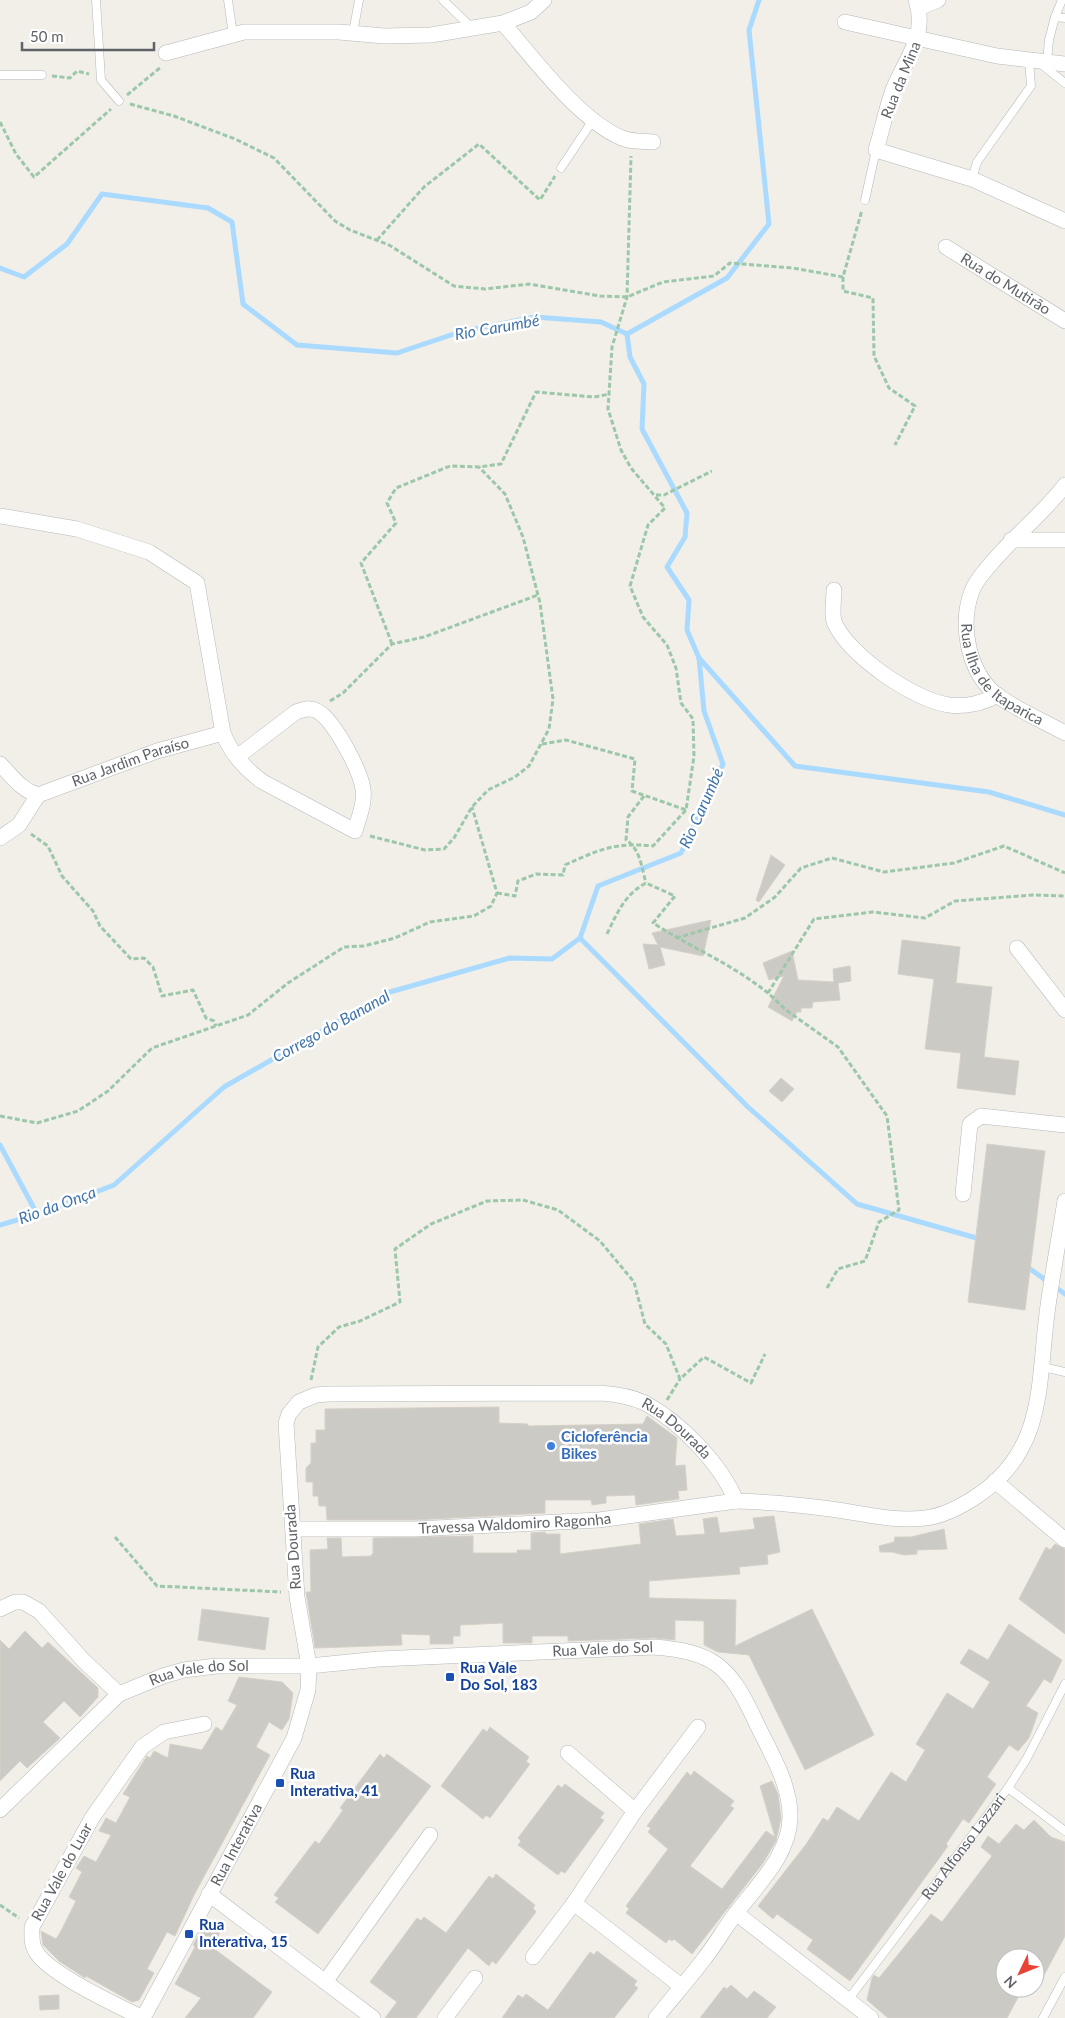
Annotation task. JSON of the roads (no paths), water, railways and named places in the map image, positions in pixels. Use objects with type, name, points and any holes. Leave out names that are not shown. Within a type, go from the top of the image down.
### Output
[{"type":"street","points":[[166,52],[244,32],[353,33],[384,36],[431,35],[503,23],[531,12],[544,0]]},
{"type":"street","name":"Rua da Mina","points":[[876,150],[893,90],[918,40],[918,4],[938,0]]},
{"type":"street","points":[[845,22],[918,40],[1065,64]]},
{"type":"street","points":[[503,23],[567,96],[594,120],[624,139],[652,142]]},
{"type":"street","points":[[876,150],[967,178],[1065,221]]},
{"type":"street","name":"Rua do Mutirão","points":[[946,246],[1065,321]]},
{"type":"street","name":"Rua Ilha de Itaparica","points":[[1065,485],[1053,500],[1011,540],[972,590],[966,614],[966,634],[971,656],[981,678],[998,695],[1065,733]]},
{"type":"street","points":[[0,516],[77,528],[149,552],[197,583],[223,733],[237,757],[249,772],[263,782],[355,831],[363,806],[363,789],[356,767],[336,732],[324,716],[315,710],[306,708],[296,712],[237,757]]},
{"type":"street","points":[[1011,540],[1065,540]]},
{"type":"street","points":[[834,590],[834,622],[856,652],[885,674],[928,700],[950,705],[979,705],[998,695]]},
{"type":"street","name":"Rua Jardim Paraíso","points":[[33,793],[157,751],[223,733]]},
{"type":"street","points":[[0,764],[33,793],[19,825],[0,838]]},
{"type":"street","points":[[1017,948],[1065,1010]]},
{"type":"street","points":[[963,1194],[970,1124],[981,1116],[1065,1125]]},
{"type":"street","points":[[736,1501],[790,1504],[883,1518],[927,1518],[946,1513],[966,1504],[995,1481],[1016,1458],[1027,1439],[1035,1417],[1043,1367],[1052,1274],[1065,1201]]},
{"type":"street","name":"Rua Dourada","points":[[309,1666],[296,1593],[286,1423],[292,1408],[307,1398],[328,1394],[600,1392],[626,1396],[645,1403],[688,1437],[719,1469],[729,1484],[736,1501]]},
{"type":"street","points":[[995,1481],[1065,1540]]},
{"type":"street","name":"Travessa Waldomiro Ragonha","points":[[293,1529],[415,1528],[599,1520],[736,1501]]},
{"type":"street","points":[[0,1609],[15,1602],[31,1606],[39,1611],[83,1660],[119,1694]]},
{"type":"street","name":"Rua Vale do Sol","points":[[0,1810],[119,1694],[140,1684],[184,1670],[234,1666],[309,1666],[379,1659],[654,1647],[693,1652],[710,1658],[736,1685],[780,1773],[788,1796],[790,1817],[788,1832],[782,1850],[770,1870],[736,1913],[704,1959],[656,2018]]},
{"type":"street","name":"Rua Interativa","points":[[143,2018],[294,1738],[308,1690],[309,1666]]},
{"type":"street","name":"Rua Vale do Luar","points":[[143,2018],[52,1969],[34,1950],[32,1927],[92,1818],[142,1747],[164,1732],[204,1724]]},
{"type":"street","points":[[533,1956],[574,1903],[635,1811],[698,1727]]},
{"type":"street","points":[[568,1754],[635,1811]]},
{"type":"street","points":[[324,1982],[430,1835]]},
{"type":"street","points":[[209,1894],[373,2018]]},
{"type":"street","points":[[574,1903],[681,1986]]},
{"type":"street","points":[[736,1913],[871,2018]]},
{"type":"street","points":[[445,2018],[475,1978]]},
{"type":"lane","points":[[96,0],[101,80],[119,101]]},
{"type":"lane","points":[[228,0],[233,35]]},
{"type":"lane","points":[[353,33],[359,0]]},
{"type":"lane","points":[[443,0],[473,29]]},
{"type":"lane","points":[[967,178],[1031,86],[1038,61],[1049,40],[1062,0]]},
{"type":"lane","points":[[1055,17],[1065,18]]},
{"type":"lane","points":[[1038,61],[1065,83]]},
{"type":"lane","points":[[0,75],[42,75]]},
{"type":"lane","points":[[561,168],[594,120]]},
{"type":"lane","points":[[865,200],[876,150]]},
{"type":"lane","points":[[1043,1367],[1065,1372]]},
{"type":"lane","name":"Rua Alfonso Lazzari","points":[[848,2000],[1008,1788],[1027,1758],[1065,1684]]},
{"type":"lane","points":[[1008,1788],[1065,1831]]},
{"type":"lane","points":[[1043,2018],[1065,1978]]},
{"type":"waterway","points":[[627,334],[727,278],[769,224],[749,30],[759,0]]},
{"type":"waterway","name":"Rio Carumbé","points":[[0,268],[24,277],[67,244],[102,194],[208,208],[232,222],[243,304],[297,345],[397,353],[460,332],[535,317],[601,322],[627,334],[630,357],[644,384],[642,429],[687,513],[685,537],[667,567],[689,600],[687,630],[699,658],[704,711],[723,764],[681,853],[598,886],[580,938]]},
{"type":"waterway","points":[[699,658],[795,766],[989,792],[1065,815]]},
{"type":"waterway","points":[[580,938],[748,1107],[857,1204],[980,1239]]},
{"type":"waterway","name":"Corrego do Bananal","points":[[0,1225],[47,1211],[114,1185],[224,1087],[390,992],[510,958],[552,959],[580,938]]},
{"type":"waterway","name":"Rio da Onça","points":[[0,1145],[37,1214]]},
{"type":"waterway","points":[[1026,1266],[1065,1294]]},
{"type":"place","name":"Cicloferência Bikes","points":[[551,1446]]},
{"type":"place","name":"Rua Vale Do Sol, 183","points":[[450,1677]]},
{"type":"place","name":"Rua Interativa, 41","points":[[280,1783]]},
{"type":"place","name":"Rua Interativa, 15","points":[[189,1934]]}]
